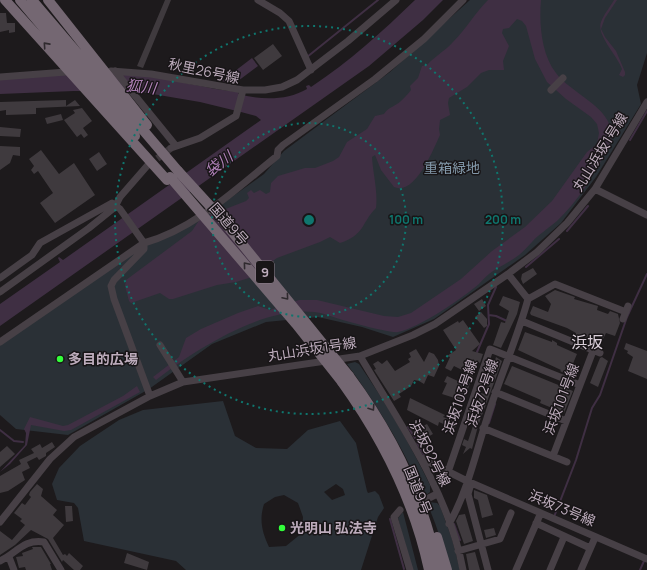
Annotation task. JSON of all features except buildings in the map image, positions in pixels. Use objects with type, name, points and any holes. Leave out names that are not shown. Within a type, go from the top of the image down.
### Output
[{"type":"highway","name":"国道9号","points":[[20,0],[100,94],[175,174],[221,218],[381,422],[399,465],[424,515],[438,570]]},
{"type":"highway","name":"国道9号","points":[[32,0],[113,94],[175,174],[212,225],[313,344],[346,379]]},
{"type":"highway","points":[[48,0],[112,72],[128,93],[175,174]]},
{"type":"highway","points":[[6,2],[89,95],[175,174]]},
{"type":"highway","name":"国道9号","points":[[399,465],[429,570]]},
{"type":"highway","points":[[399,465],[422,570]]},
{"type":"highway","points":[[399,465],[429,515],[447,570]]},
{"type":"street","points":[[258,0],[280,13],[290,21],[311,70]]},
{"type":"street","points":[[242,92],[282,87],[297,80],[348,41],[396,0]]},
{"type":"street","points":[[0,342],[143,242],[162,237],[196,219],[277,156],[278,150],[283,145],[375,79],[424,39],[463,0]]},
{"type":"street","name":"秋里26号線","points":[[112,72],[151,74],[242,92],[236,116],[200,138],[174,147],[128,93]]},
{"type":"street","points":[[0,76],[69,73]]},
{"type":"street","points":[[551,90],[563,78]]},
{"type":"street","name":"丸山浜坂1号線","points":[[0,522],[50,459],[74,438],[150,396],[183,382],[360,356],[413,335],[435,324],[508,274],[537,252],[567,223],[595,189],[647,102]]},
{"type":"street","points":[[0,292],[117,208],[120,197],[147,166]]},
{"type":"street","points":[[595,189],[647,215]]},
{"type":"street","points":[[0,278],[32,255],[40,243],[112,203],[143,242],[144,249],[114,280],[111,286],[114,299],[150,396]]},
{"type":"street","points":[[508,274],[528,299],[555,284],[626,312]]},
{"type":"street","name":"浜坂72号線","points":[[450,524],[468,484],[484,428],[508,356],[522,321],[528,299]]},
{"type":"street","name":"浜坂101号線","points":[[522,321],[596,352],[580,385],[553,456]]},
{"type":"street","points":[[160,345],[183,382]]},
{"type":"street","name":"浜坂103号線","points":[[448,472],[490,348],[508,356]]},
{"type":"street","name":"浜坂92号線","points":[[360,356],[421,458],[450,524],[463,570]]},
{"type":"street","points":[[508,356],[580,385]]},
{"type":"street","points":[[496,392],[566,421]]},
{"type":"street","points":[[484,428],[567,462]]},
{"type":"street","name":"浜坂73号線","points":[[421,458],[468,484],[647,559]]},
{"type":"street","points":[[468,484],[468,494],[488,570]]},
{"type":"street","points":[[428,499],[437,494]]},
{"type":"street","points":[[400,510],[394,517],[410,570]]},
{"type":"street","points":[[458,551],[500,539],[511,513]]},
{"type":"street","points":[[516,570],[537,520],[564,537],[590,548]]},
{"type":"street","points":[[550,570],[564,537]]},
{"type":"street","points":[[581,570],[594,540]]},
{"type":"street","points":[[0,561],[10,557],[25,544],[34,541],[44,542],[61,570]]},
{"type":"street","points":[[10,557],[14,570]]},
{"type":"green space","name":"重箱緑地","points":[[470,0],[647,0],[647,53],[637,85],[641,104],[596,177],[561,223],[525,255],[434,319],[393,337],[362,327],[318,317],[266,322],[212,344],[149,389],[68,435],[16,429],[0,415],[0,345],[140,248],[222,204],[264,174],[284,151],[390,72]]},
{"type":"green space","points":[[355,362],[359,364],[379,393],[422,469],[430,485],[430,492],[425,496],[428,502],[437,503],[440,506],[452,539],[460,570],[450,570],[432,515],[408,462],[380,412],[347,364]]},
{"type":"green space","points":[[223,401],[235,436],[256,448],[287,449],[308,430],[340,421],[356,443],[368,493],[375,491],[379,495],[384,508],[378,517],[361,570],[186,570],[176,561],[84,541],[78,508],[74,503],[57,500],[52,484],[59,468],[80,446],[119,420],[143,410]],"holes":[[[336,484],[343,489],[345,495],[332,500],[324,492]],[[284,495],[298,503],[303,517],[302,533],[286,546],[269,547],[262,526],[262,510],[264,504],[275,497]]]},
{"type":"green space","points":[[403,512],[418,570],[411,570],[398,518]]},
{"type":"water","points":[[415,0],[443,0],[423,20],[369,66],[0,326],[0,304],[60,262],[59,257],[63,260],[261,120],[256,116],[200,102],[135,91],[74,91],[0,94],[0,79],[70,74],[123,74],[153,77],[214,89],[239,92],[238,94],[256,97],[273,98],[291,96],[307,89],[306,86],[309,85],[311,87],[339,67],[365,46]]},
{"type":"water","points":[[488,0],[541,0],[540,18],[542,38],[547,57],[551,65],[563,81],[591,103],[607,119],[611,129],[611,140],[608,148],[590,180],[571,206],[557,221],[538,236],[519,255],[489,274],[479,284],[451,305],[417,325],[398,332],[393,332],[324,314],[303,312],[281,314],[236,330],[213,342],[156,380],[153,377],[179,357],[186,338],[201,329],[258,306],[270,310],[299,300],[317,300],[384,316],[398,317],[411,313],[461,279],[492,251],[525,227],[552,201],[587,152],[597,144],[599,133],[597,124],[591,117],[566,99],[547,82],[535,59],[526,26],[522,21],[517,19],[509,28],[503,29],[502,33],[509,46],[503,61],[504,70],[489,70],[481,73],[467,87],[449,98],[448,103],[450,115],[440,120],[440,135],[422,170],[409,185],[402,188],[394,187],[381,170],[375,155],[372,157],[376,189],[376,208],[371,213],[362,228],[354,236],[340,243],[330,237],[277,258],[249,278],[236,282],[217,285],[173,299],[169,299],[160,293],[131,303],[129,301],[125,286],[126,280],[192,231],[200,219],[246,201],[249,198],[247,193],[251,190],[254,193],[260,190],[266,194],[270,192],[271,183],[278,176],[305,168],[315,168],[339,157],[347,142],[367,129],[375,116],[384,114],[388,109],[399,103],[404,98],[411,90],[410,86],[418,78],[422,66],[427,65],[450,45]]},
{"type":"water","points":[[614,0],[617,0],[605,18],[601,29],[605,37],[616,51],[625,72],[623,77],[619,75],[622,69],[604,39],[600,27],[605,13]]},
{"type":"water","points":[[252,58],[258,66],[234,84],[222,81]]},
{"type":"water","points":[[137,386],[140,392],[71,430],[64,431],[31,425],[27,445],[10,464],[0,472],[25,445],[26,433],[24,429],[30,417],[63,426],[68,425],[123,396]]},
{"type":"waterway","points":[[307,57],[378,0]]},
{"type":"waterway","points":[[630,140],[647,111]]},
{"type":"waterway","points":[[567,231],[588,206]]},
{"type":"waterway","points":[[526,267],[559,239]]},
{"type":"waterway","points":[[554,517],[576,460],[592,408],[600,395],[627,317],[647,274]]},
{"type":"waterway","points":[[477,352],[489,324],[488,305],[496,287]]},
{"type":"waterway","points":[[489,315],[496,316],[507,321]]},
{"type":"waterway","points":[[489,423],[495,404]]},
{"type":"waterway","points":[[408,427],[415,438]]},
{"type":"waterway","points":[[0,430],[14,441],[23,442]]},
{"type":"waterway","points":[[417,443],[425,457]]},
{"type":"waterway","points":[[390,519],[404,569]]},
{"type":"waterway","points":[[454,524],[460,540]]},
{"type":"waterway","points":[[640,570],[644,561]]},
{"type":"tunnel","points":[[149,165],[171,148]]},
{"type":"place","name":"多目的広場","points":[[60,359]]},
{"type":"place","name":"光明山 弘法寺","points":[[282,528]]},
{"type":"district","name":"浜坂","points":[[587,342]]},
{"type":"water label","name":"狐川","points":[[141,87]]},
{"type":"water label","name":"袋川","points":[[219,164]]}]
